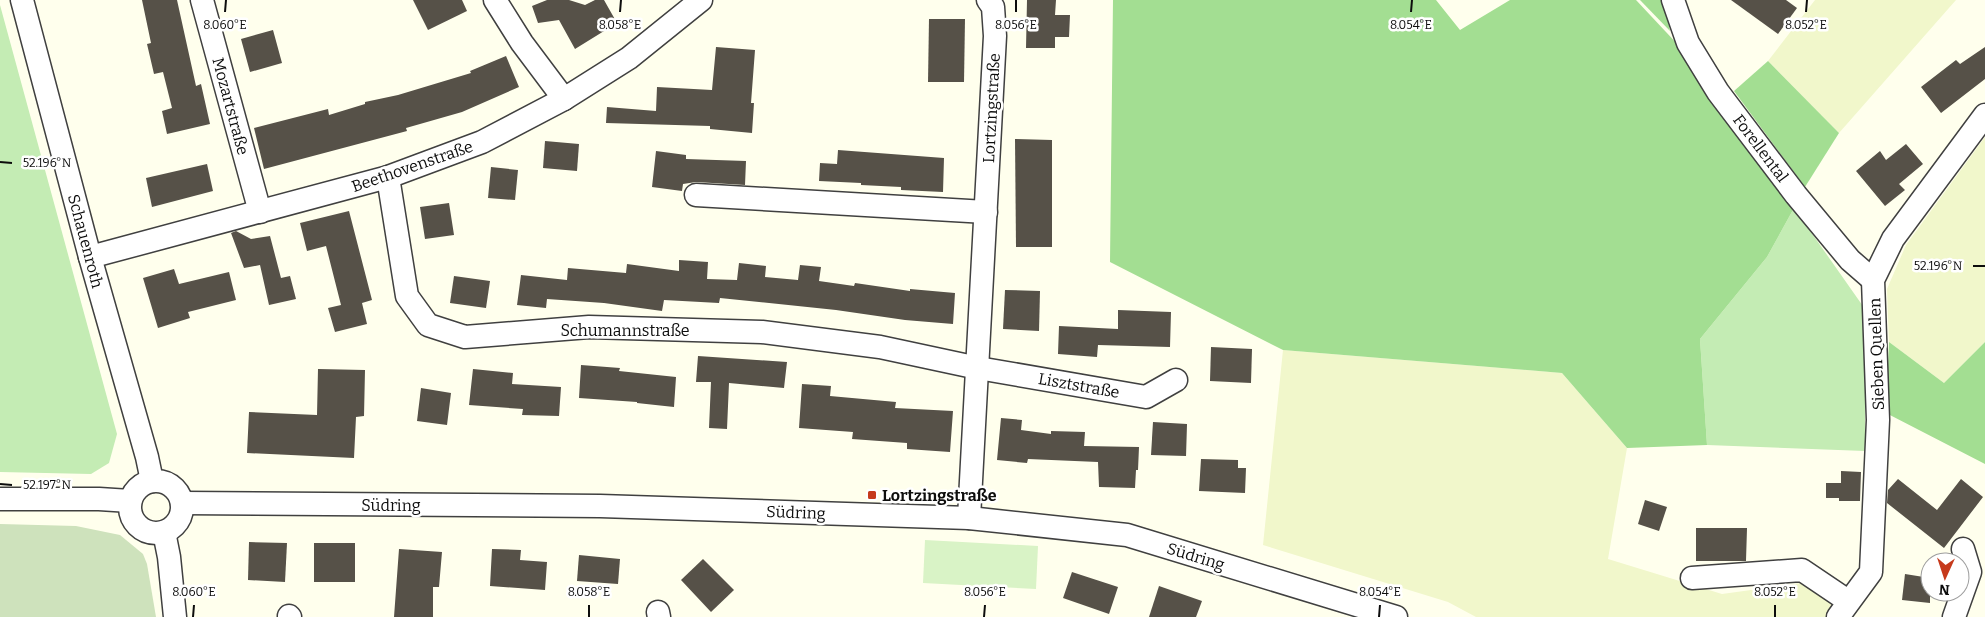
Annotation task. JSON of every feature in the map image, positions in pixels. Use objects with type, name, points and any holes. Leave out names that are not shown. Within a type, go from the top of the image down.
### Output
[{"type":"street","name":"Schauenroth","points":[[22,0],[152,481]]},
{"type":"street","name":"Mozartstraße","points":[[202,0],[260,212]]},
{"type":"street","points":[[495,0],[522,43],[564,99]]},
{"type":"street","name":"Beethovenstraße","points":[[90,257],[388,176],[482,142],[564,99],[628,58],[701,0]]},
{"type":"street","name":"Lortzingstraße","points":[[968,518],[978,368],[995,36],[992,7],[988,0]]},
{"type":"street","name":"Forellental","points":[[1673,0],[1688,43],[1718,92],[1802,202],[1850,260],[1873,280]]},
{"type":"street","name":"Sieben Quellen","points":[[1843,609],[1871,572],[1878,420],[1873,280],[1893,239],[1985,115]]},
{"type":"street","name":"Schumannstraße","points":[[388,176],[407,296],[428,325],[465,337],[589,327],[762,332],[880,347],[978,368]]},
{"type":"street","points":[[696,195],[986,212]]},
{"type":"street","name":"Lisztstraße","points":[[978,368],[1146,397],[1176,380]]},
{"type":"street","points":[[152,481],[168,483],[180,495],[182,503],[178,522],[164,532],[148,532],[141,529],[131,517],[130,501],[138,488],[152,481]]},
{"type":"street","points":[[0,499],[99,499],[130,501]]},
{"type":"street","name":"Südring","points":[[182,503],[600,506],[968,518],[1126,535],[1396,617]]},
{"type":"street","points":[[164,532],[169,557],[174,617]]},
{"type":"street","points":[[1954,617],[1970,572],[1964,549]]},
{"type":"street","points":[[1692,578],[1802,570],[1843,609]]},
{"type":"green space","points":[[1113,0],[1436,0],[1460,30],[1510,0],[1636,0],[1681,48],[1712,104],[1794,208],[1767,257],[1700,339],[1707,445],[1627,448],[1562,373],[1283,350],[1110,262]]},
{"type":"green space","points":[[1640,0],[1664,0],[1670,31]]},
{"type":"green space","points":[[1815,0],[1956,0],[1839,133],[1768,61]]},
{"type":"green space","points":[[0,5],[117,434],[109,463],[91,474],[0,472]]},
{"type":"green space","points":[[1768,61],[1839,133],[1805,187],[1734,91]]},
{"type":"green space","points":[[1985,137],[1985,342],[1944,383],[1889,342],[1887,289],[1906,245]]},
{"type":"green space","points":[[1794,208],[1865,309],[1865,451],[1707,445],[1700,339],[1767,257]]},
{"type":"green space","points":[[1889,342],[1944,383],[1985,342],[1985,464],[1886,413]]},
{"type":"green space","points":[[1283,350],[1562,373],[1627,448],[1608,559],[1722,594],[1808,582],[1835,601],[1828,617],[1476,617],[1448,602],[1263,545]]},
{"type":"green space","points":[[0,524],[76,526],[120,535],[143,554],[147,564],[156,617],[0,617]]},
{"type":"green space","points":[[925,540],[1038,546],[1036,589],[923,583]]},
{"type":"building","points":[[142,0],[177,0],[196,86],[201,84],[210,124],[167,134],[162,111],[172,108],[163,72],[154,74],[147,44],[151,43]]},
{"type":"building","points":[[413,0],[462,0],[467,11],[428,30]]},
{"type":"building","points":[[547,0],[569,0],[585,5],[595,0],[604,0],[617,23],[575,49],[559,20],[538,23],[532,6]]},
{"type":"building","points":[[1027,0],[1056,0],[1055,15],[1070,15],[1069,37],[1055,37],[1055,48],[1026,48]]},
{"type":"building","points":[[1731,0],[1786,0],[1797,8],[1778,34]]},
{"type":"building","points":[[929,19],[965,19],[964,82],[928,82]]},
{"type":"building","points":[[273,30],[282,63],[250,72],[241,39]]},
{"type":"building","points":[[716,47],[755,50],[751,103],[754,103],[752,133],[710,129],[710,126],[606,123],[607,107],[656,111],[657,87],[712,90]]},
{"type":"building","points":[[1985,47],[1985,79],[1941,113],[1921,87],[1956,60],[1960,64]]},
{"type":"building","points":[[506,56],[519,87],[462,112],[406,128],[407,131],[264,169],[254,128],[328,109],[329,115],[365,104],[365,102],[398,95],[471,73],[470,71]]},
{"type":"building","points":[[1015,139],[1052,140],[1052,247],[1016,247]]},
{"type":"building","points":[[545,141],[579,144],[577,171],[543,168]]},
{"type":"building","points":[[1906,144],[1923,164],[1899,184],[1905,190],[1885,206],[1856,171],[1880,151],[1886,160]]},
{"type":"building","points":[[838,150],[944,158],[943,192],[901,190],[901,187],[861,185],[861,183],[819,181],[820,163],[837,164]]},
{"type":"building","points":[[656,151],[686,155],[686,159],[746,161],[745,185],[696,182],[683,184],[682,191],[652,187]]},
{"type":"building","points":[[207,164],[213,191],[152,207],[146,178]]},
{"type":"building","points":[[491,167],[518,170],[515,200],[488,198]]},
{"type":"building","points":[[449,203],[454,235],[425,239],[420,207]]},
{"type":"building","points":[[349,211],[372,300],[362,303],[367,324],[335,332],[328,308],[341,305],[326,246],[307,251],[300,223]]},
{"type":"building","points":[[236,231],[251,239],[270,236],[281,278],[290,276],[296,299],[269,305],[260,265],[244,268],[231,233]]},
{"type":"building","points":[[679,260],[708,262],[707,279],[737,280],[739,263],[766,266],[765,277],[798,280],[800,265],[821,267],[819,281],[854,286],[855,283],[910,291],[910,289],[955,293],[953,324],[720,298],[719,303],[664,300],[662,311],[604,303],[547,299],[546,308],[517,305],[521,275],[567,280],[568,268],[626,273],[627,264],[679,271]]},
{"type":"building","points":[[174,269],[179,284],[229,272],[236,300],[188,312],[190,318],[158,328],[143,278]]},
{"type":"building","points":[[454,276],[490,281],[486,308],[450,303]]},
{"type":"building","points":[[1005,290],[1040,291],[1039,331],[1003,329]]},
{"type":"building","points":[[1118,310],[1171,312],[1170,347],[1098,345],[1097,357],[1058,354],[1059,326],[1118,329]]},
{"type":"building","points":[[1211,347],[1252,349],[1251,383],[1210,381]]},
{"type":"building","points":[[698,356],[787,362],[784,388],[729,383],[727,429],[709,428],[711,382],[696,382]]},
{"type":"building","points":[[581,365],[620,368],[619,371],[676,377],[674,407],[579,398]]},
{"type":"building","points":[[318,369],[365,370],[364,416],[356,417],[354,458],[247,453],[249,412],[317,415]]},
{"type":"building","points":[[473,369],[513,373],[512,384],[561,387],[559,416],[522,415],[523,409],[469,405]]},
{"type":"building","points":[[802,384],[831,386],[830,396],[896,402],[895,408],[953,411],[950,452],[907,449],[907,443],[852,439],[853,432],[799,428]]},
{"type":"building","points":[[421,388],[451,393],[447,425],[417,421]]},
{"type":"building","points":[[1001,418],[1022,420],[1021,430],[1051,434],[1051,431],[1085,432],[1084,446],[1139,447],[1135,488],[1099,487],[1098,462],[1028,459],[1027,463],[997,460]]},
{"type":"building","points":[[1153,422],[1187,424],[1186,456],[1151,455]]},
{"type":"building","points":[[1201,459],[1238,460],[1238,468],[1246,468],[1245,493],[1199,491]]},
{"type":"building","points":[[1841,471],[1861,472],[1860,501],[1839,501],[1839,498],[1826,498],[1826,483],[1841,483]]},
{"type":"building","points":[[1898,479],[1937,510],[1961,479],[1983,497],[1944,548],[1887,503],[1888,490]]},
{"type":"building","points":[[1645,500],[1667,507],[1659,531],[1638,524]]},
{"type":"building","points":[[1696,528],[1747,528],[1746,561],[1696,561]]},
{"type":"building","points":[[249,542],[287,543],[285,582],[248,580]]},
{"type":"building","points":[[314,543],[355,543],[355,582],[314,582]]},
{"type":"building","points":[[399,549],[442,552],[439,587],[433,587],[433,617],[394,617]]},
{"type":"building","points":[[492,549],[521,550],[520,560],[547,562],[545,590],[490,586]]},
{"type":"building","points":[[579,555],[620,559],[618,584],[577,581]]},
{"type":"building","points":[[703,559],[734,590],[711,612],[681,580]]},
{"type":"building","points":[[1072,572],[1118,587],[1109,614],[1063,598]]},
{"type":"building","points":[[1905,574],[1920,576],[1920,602],[1902,600]]},
{"type":"building","points":[[1159,586],[1202,601],[1196,617],[1149,617]]},
{"type":"place","name":"Lortzingstraße","points":[[872,495]]}]
